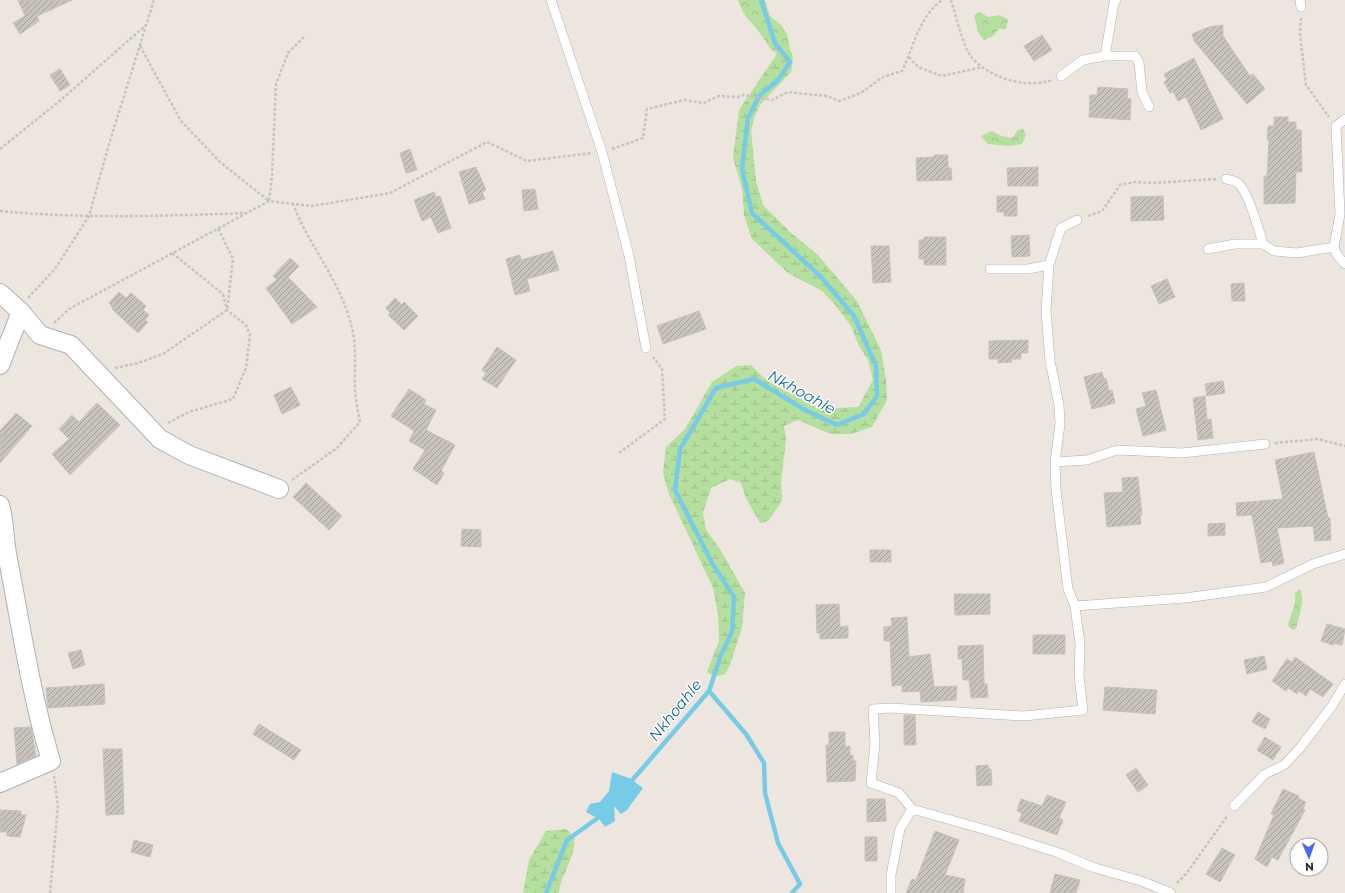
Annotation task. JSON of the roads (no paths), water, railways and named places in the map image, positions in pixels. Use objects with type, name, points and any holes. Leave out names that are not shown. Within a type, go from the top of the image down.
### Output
[{"type":"street","points":[[0,293],[21,312],[40,335],[71,345],[158,437],[189,455],[279,489]]},
{"type":"street","points":[[0,365],[21,312]]},
{"type":"street","points":[[0,505],[3,513],[6,547],[39,720],[51,761],[0,783]]},
{"type":"lane","points":[[551,0],[602,152],[629,256],[646,348]]},
{"type":"lane","points":[[1105,56],[1114,3],[1116,0]]},
{"type":"lane","points":[[1062,76],[1083,60],[1105,56],[1135,56],[1138,63],[1142,92],[1149,107]]},
{"type":"lane","points":[[1345,120],[1336,126],[1340,214],[1334,247],[1345,264]]},
{"type":"lane","points":[[1226,179],[1237,182],[1243,189],[1256,220],[1263,244]]},
{"type":"lane","points":[[1077,220],[1061,228],[1049,265],[1046,311],[1049,354],[1059,405],[1060,424],[1054,462],[1068,589],[1075,606],[1080,644],[1079,676],[1083,710],[1024,716],[891,708],[873,709],[875,744],[870,783],[899,793],[912,809],[990,831],[1059,853],[1092,867],[1141,881],[1170,892]]},
{"type":"lane","points":[[1208,249],[1235,244],[1263,244],[1274,251],[1297,253],[1334,247]]},
{"type":"lane","points":[[990,269],[1028,269],[1049,265]]},
{"type":"lane","points":[[1054,462],[1088,460],[1117,450],[1182,454],[1265,444]]},
{"type":"lane","points":[[1075,606],[1185,598],[1266,587],[1312,564],[1345,554]]},
{"type":"lane","points":[[1234,806],[1265,774],[1284,765],[1300,748],[1332,706],[1345,684]]},
{"type":"lane","points":[[891,893],[891,875],[900,829],[912,809]]},
{"type":"water","points":[[612,772],[629,778],[643,788],[627,810],[621,814],[614,806],[615,821],[605,827],[599,819],[586,812],[590,804],[600,802],[609,791]]},
{"type":"waterway","name":"Nkhoahle","points":[[629,784],[709,691],[721,655],[732,632],[734,597],[712,563],[675,490],[680,449],[716,388],[754,379],[805,410],[837,425],[864,414],[877,396],[876,366],[854,316],[821,277],[752,213],[742,169],[748,118],[759,96],[778,80],[790,62],[775,43],[761,0]]},
{"type":"waterway","points":[[709,691],[746,734],[764,763],[765,793],[778,843],[800,884],[792,893]]},
{"type":"waterway","name":"Nkhoahle","points":[[546,893],[567,840],[602,815]]}]
